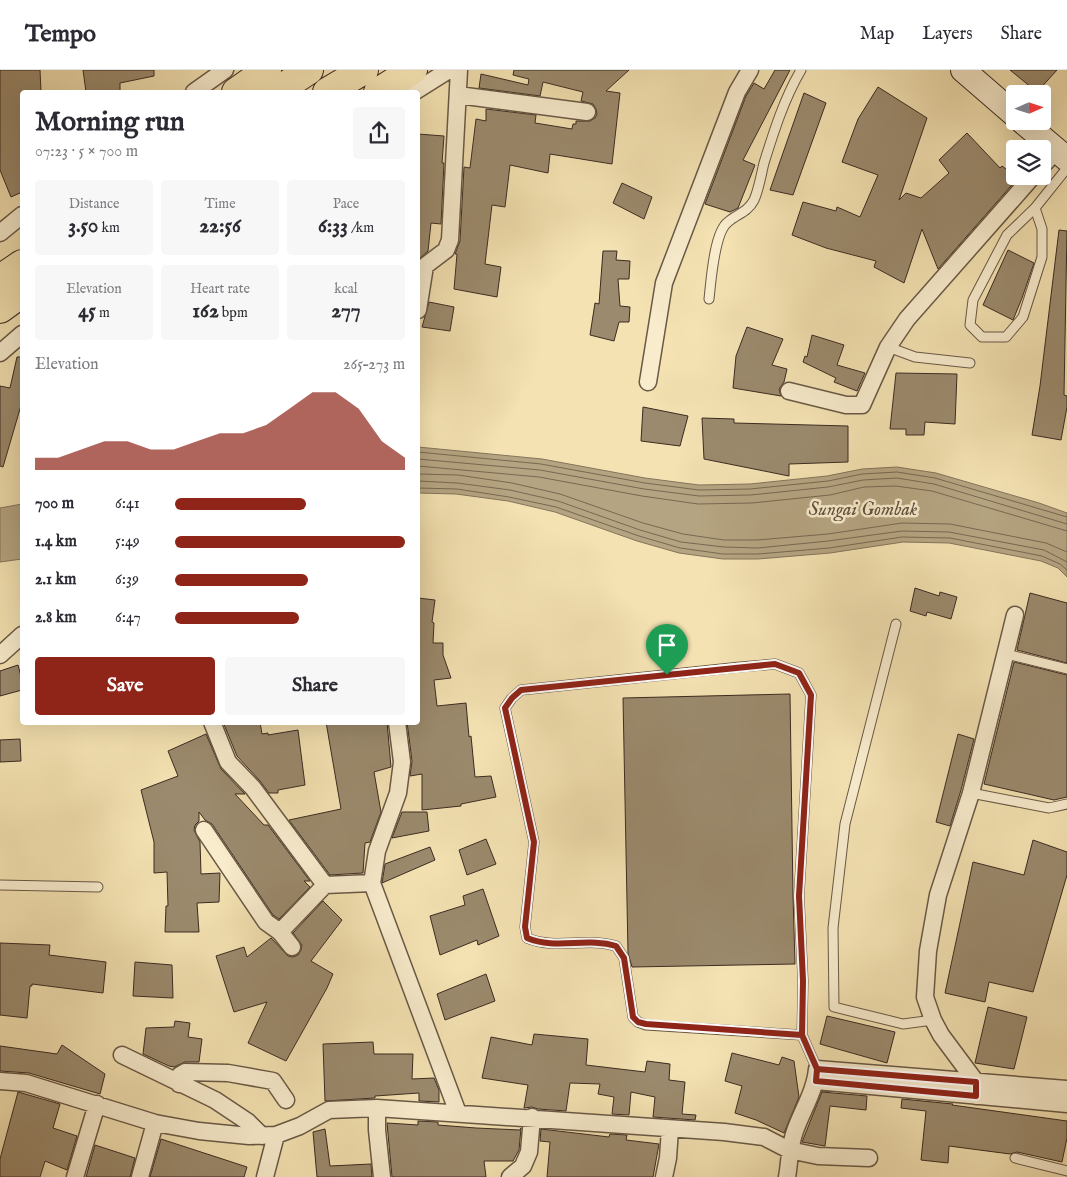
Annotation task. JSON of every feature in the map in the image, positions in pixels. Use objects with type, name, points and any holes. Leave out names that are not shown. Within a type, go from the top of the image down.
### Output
[{"type":"highway","points":[[239,90],[266,70]]},
{"type":"highway","points":[[279,90],[309,70]]},
{"type":"highway","points":[[330,90],[364,70]]},
{"type":"highway","points":[[381,90],[413,70]]},
{"type":"highway","points":[[0,309],[14,275]]},
{"type":"street","points":[[197,90],[225,70]]},
{"type":"street","points":[[417,90],[449,70]]},
{"type":"street","points":[[420,297],[425,266],[446,250],[450,240],[459,70]]},
{"type":"street","points":[[648,382],[664,283],[737,92],[750,70]]},
{"type":"street","points":[[963,70],[1006,107]]},
{"type":"street","points":[[458,95],[587,112]]},
{"type":"street","points":[[1030,130],[1058,161]]},
{"type":"street","points":[[789,391],[846,405],[862,405],[888,346],[907,319],[1025,185]]},
{"type":"street","points":[[0,233],[20,217]]},
{"type":"street","points":[[0,353],[20,336]]},
{"type":"street","points":[[1015,615],[971,793],[938,894],[928,951],[925,997],[933,1020],[941,1035],[976,1088],[1067,1104]]},
{"type":"street","points":[[0,655],[20,637]]},
{"type":"street","points":[[213,725],[228,762],[252,788],[325,885]]},
{"type":"street","points":[[397,725],[402,762],[398,793],[377,851],[372,883],[458,1113]]},
{"type":"street","points":[[204,830],[266,922],[280,932],[292,947]]},
{"type":"street","points":[[280,932],[325,885],[372,883]]},
{"type":"street","points":[[122,1055],[215,1100],[269,1135]]},
{"type":"street","points":[[179,1084],[180,1075],[185,1072],[228,1073],[273,1081],[286,1100]]},
{"type":"street","points":[[787,1177],[789,1150],[816,1075],[976,1088],[1067,1089]]},
{"type":"street","points":[[0,1081],[26,1083],[155,1123],[199,1131],[249,1136],[269,1135],[300,1126],[330,1110],[377,1108],[724,1132],[764,1137],[789,1150],[818,1156],[869,1158]]},
{"type":"street","points":[[75,1177],[96,1104]]},
{"type":"street","points":[[377,1108],[377,1130],[382,1177]]},
{"type":"street","points":[[510,1177],[522,1166],[529,1152],[532,1118]]},
{"type":"street","points":[[140,1177],[155,1123]]},
{"type":"street","points":[[664,1177],[668,1158],[670,1129]]},
{"type":"street","points":[[265,1177],[269,1135]]},
{"type":"lane","points":[[710,299],[718,237],[726,222],[742,214],[754,201],[777,122],[790,89],[801,70]]},
{"type":"lane","points":[[1035,208],[1042,228],[1042,257],[1024,317],[1006,338],[982,337],[970,325],[973,300],[1007,235],[1035,208],[1058,161]]},
{"type":"lane","points":[[888,346],[915,357],[970,363]]},
{"type":"lane","points":[[896,624],[845,824],[833,928],[834,1007],[903,1024],[933,1020]]},
{"type":"lane","points":[[1006,654],[1067,669]]},
{"type":"lane","points":[[802,1035],[638,1022],[633,1017],[624,958],[616,946],[604,942],[538,942],[527,938],[525,927],[534,842],[505,708],[521,690],[775,664],[799,673],[811,695],[799,896],[803,981],[802,1035],[816,1075]]},
{"type":"lane","points":[[971,793],[1049,808],[1067,804]]},
{"type":"lane","points":[[0,884],[98,887]]},
{"type":"lane","points":[[1015,1158],[1067,1171]]},
{"type":"water","name":"Sungai Gombak","points":[[420,447],[542,459],[645,478],[699,485],[750,484],[827,476],[862,469],[897,467],[936,473],[1067,513],[1067,577],[1058,568],[1041,561],[949,543],[903,542],[830,553],[758,559],[723,559],[679,553],[637,541],[555,512],[508,501],[456,494],[420,493]]},
{"type":"water","points":[[20,504],[20,559],[0,562],[0,508]]},
{"type":"building","points":[[0,70],[40,70],[41,90],[20,90],[20,193],[11,197],[0,170]]},
{"type":"building","points":[[83,70],[154,70],[154,76],[120,83],[120,90],[86,90]]},
{"type":"building","points":[[514,70],[629,70],[606,91],[620,93],[612,164],[550,154],[548,173],[510,165],[505,207],[492,205],[485,264],[501,267],[497,297],[454,289],[457,254],[455,254],[460,241],[464,167],[470,168],[476,119],[486,121],[486,109],[536,115],[535,123],[572,129],[576,121],[590,121],[597,114],[593,104],[581,101],[583,92],[543,82],[540,96],[479,88],[481,74],[528,85],[529,79],[513,75]]},
{"type":"building","points":[[775,70],[790,70],[743,160],[755,165],[738,208],[730,212],[705,204],[746,96],[754,83],[764,89]]},
{"type":"building","points":[[1010,70],[1057,70],[1043,85],[1028,85]]},
{"type":"building","points":[[878,87],[927,118],[899,200],[906,193],[921,198],[949,173],[939,160],[967,133],[1000,168],[1002,166],[1006,169],[1006,185],[1012,185],[938,269],[922,229],[904,283],[874,267],[876,261],[826,248],[792,235],[803,202],[836,211],[837,207],[860,217],[878,175],[842,162],[858,119]]},
{"type":"building","points":[[804,93],[826,103],[793,195],[770,190]]},
{"type":"building","points":[[420,134],[444,136],[441,224],[431,223],[428,251],[420,258]]},
{"type":"building","points":[[622,183],[652,197],[644,219],[613,203]]},
{"type":"building","points":[[1059,230],[1067,231],[1064,395],[1067,396],[1067,407],[1061,440],[1032,435],[1040,386]]},
{"type":"building","points":[[1008,250],[1034,263],[1013,320],[983,305]]},
{"type":"building","points":[[603,251],[617,251],[616,260],[630,261],[629,279],[618,279],[620,306],[630,307],[629,322],[619,322],[614,341],[590,335],[595,303],[599,304]]},
{"type":"building","points":[[429,302],[454,307],[450,331],[422,327]]},
{"type":"building","points":[[747,327],[783,339],[772,365],[787,369],[784,382],[779,389],[781,396],[733,388],[736,356]]},
{"type":"building","points":[[812,335],[844,345],[837,365],[865,373],[857,391],[834,382],[836,378],[803,362],[805,356],[807,357]]},
{"type":"building","points":[[17,357],[20,357],[20,409],[3,467],[0,466],[0,386],[10,388]]},
{"type":"building","points":[[896,373],[957,374],[955,424],[925,422],[924,435],[906,435],[906,429],[890,429]]},
{"type":"building","points":[[643,407],[688,416],[680,446],[641,441]]},
{"type":"building","points":[[702,418],[734,419],[734,423],[848,426],[848,462],[789,464],[789,476],[704,459]]},
{"type":"building","points":[[915,588],[939,596],[940,592],[957,597],[951,619],[927,612],[926,616],[910,611]]},
{"type":"building","points":[[1030,593],[1067,603],[1067,663],[1017,650]]},
{"type":"building","points":[[420,598],[435,600],[432,622],[434,623],[433,643],[443,643],[443,655],[451,678],[434,680],[437,706],[466,703],[475,777],[491,776],[496,797],[461,804],[461,806],[422,810],[422,774],[410,776],[412,761],[407,725],[420,725]]},
{"type":"building","points":[[1014,662],[1067,675],[1067,797],[1054,800],[984,784]]},
{"type":"building","points":[[18,665],[20,691],[0,696],[0,671]]},
{"type":"building","points":[[790,694],[795,964],[632,967],[628,953],[623,698]]},
{"type":"building","points":[[224,725],[260,725],[262,734],[268,733],[268,735],[298,730],[305,785],[278,790],[278,793],[269,793],[237,756]]},
{"type":"building","points":[[327,725],[387,725],[391,767],[374,772],[381,812],[370,842],[365,843],[363,873],[330,875],[289,820],[341,809]]},
{"type":"building","points":[[206,734],[221,769],[245,794],[235,794],[264,825],[268,825],[310,881],[304,881],[310,887],[279,919],[273,915],[212,824],[205,820],[199,812],[199,821],[195,825],[194,830],[200,842],[201,874],[220,873],[219,902],[197,903],[199,932],[165,932],[166,906],[168,906],[167,872],[154,873],[154,842],[141,790],[178,776],[168,751]]},
{"type":"building","points":[[958,734],[974,739],[950,826],[936,822]]},
{"type":"building","points":[[20,739],[21,761],[0,762],[0,740]]},
{"type":"building","points":[[402,812],[427,812],[429,831],[392,838]]},
{"type":"building","points":[[486,839],[496,864],[467,875],[459,850]]},
{"type":"building","points":[[1033,840],[1067,852],[1067,875],[1033,992],[989,982],[985,1002],[945,993],[973,862],[1024,875]]},
{"type":"building","points":[[430,847],[435,860],[382,883],[385,864]]},
{"type":"building","points":[[483,889],[499,936],[478,945],[477,940],[440,955],[430,916],[465,905],[463,896]]},
{"type":"building","points":[[323,901],[342,920],[311,961],[333,974],[286,1061],[248,1043],[267,1002],[234,1012],[216,956],[244,947],[247,957],[271,938],[288,956],[298,955],[302,945],[293,933]]},
{"type":"building","points":[[0,943],[50,945],[49,955],[106,962],[103,993],[32,984],[30,986],[27,1018],[0,1015]]},
{"type":"building","points":[[135,962],[172,965],[173,998],[133,996]]},
{"type":"building","points":[[486,974],[495,1001],[445,1020],[437,994]]},
{"type":"building","points":[[988,1007],[1027,1017],[1014,1069],[975,1063]]},
{"type":"building","points":[[827,1016],[895,1032],[887,1063],[820,1044]]},
{"type":"building","points":[[175,1021],[190,1023],[188,1037],[202,1039],[199,1062],[185,1062],[174,1067],[143,1054],[146,1028],[174,1027]]},
{"type":"building","points":[[534,1034],[588,1039],[586,1065],[645,1072],[647,1061],[670,1064],[669,1080],[685,1082],[682,1114],[696,1115],[695,1120],[653,1117],[655,1097],[631,1092],[629,1115],[612,1114],[614,1097],[598,1094],[600,1084],[570,1083],[566,1111],[532,1107],[524,1108],[528,1085],[482,1078],[491,1037],[532,1045]]},
{"type":"building","points":[[373,1042],[374,1054],[413,1054],[412,1079],[434,1078],[439,1090],[439,1102],[419,1101],[419,1093],[325,1101],[323,1044]]},
{"type":"building","points":[[62,1045],[105,1074],[100,1094],[29,1073],[0,1071],[0,1046],[57,1054]]},
{"type":"building","points":[[732,1053],[779,1065],[782,1057],[794,1061],[799,1097],[784,1133],[735,1113],[742,1086],[725,1081]]},
{"type":"building","points":[[18,1092],[60,1104],[53,1128],[77,1136],[67,1170],[45,1161],[40,1177],[0,1177],[0,1159]]},
{"type":"building","points":[[822,1092],[867,1096],[866,1110],[830,1106],[825,1146],[802,1142]]},
{"type":"building","points":[[902,1099],[953,1104],[1067,1121],[1067,1138],[1062,1162],[1017,1152],[1010,1154],[949,1146],[948,1163],[921,1160],[926,1111],[901,1108]]},
{"type":"building","points":[[418,1121],[438,1122],[438,1125],[476,1128],[520,1130],[521,1128],[519,1150],[513,1161],[484,1161],[486,1177],[392,1177],[387,1123],[418,1125]]},
{"type":"building","points":[[325,1129],[330,1166],[371,1164],[372,1177],[317,1177],[313,1132]]},
{"type":"building","points":[[541,1129],[609,1137],[610,1134],[627,1135],[626,1140],[659,1144],[653,1177],[547,1177],[550,1142],[540,1141]]},
{"type":"building","points":[[161,1139],[247,1167],[244,1177],[150,1177]]},
{"type":"building","points":[[95,1145],[135,1158],[130,1177],[86,1177]]},
{"type":"route","points":[[667,675],[521,690],[505,708],[534,842],[525,927],[527,938],[538,942],[604,942],[616,946],[624,958],[633,1017],[638,1022],[802,1035],[817,1069],[976,1082],[976,1096],[816,1081],[817,1069],[809,1050],[802,1035],[803,981],[799,896],[811,695],[799,673],[775,664],[667,675]]}]
